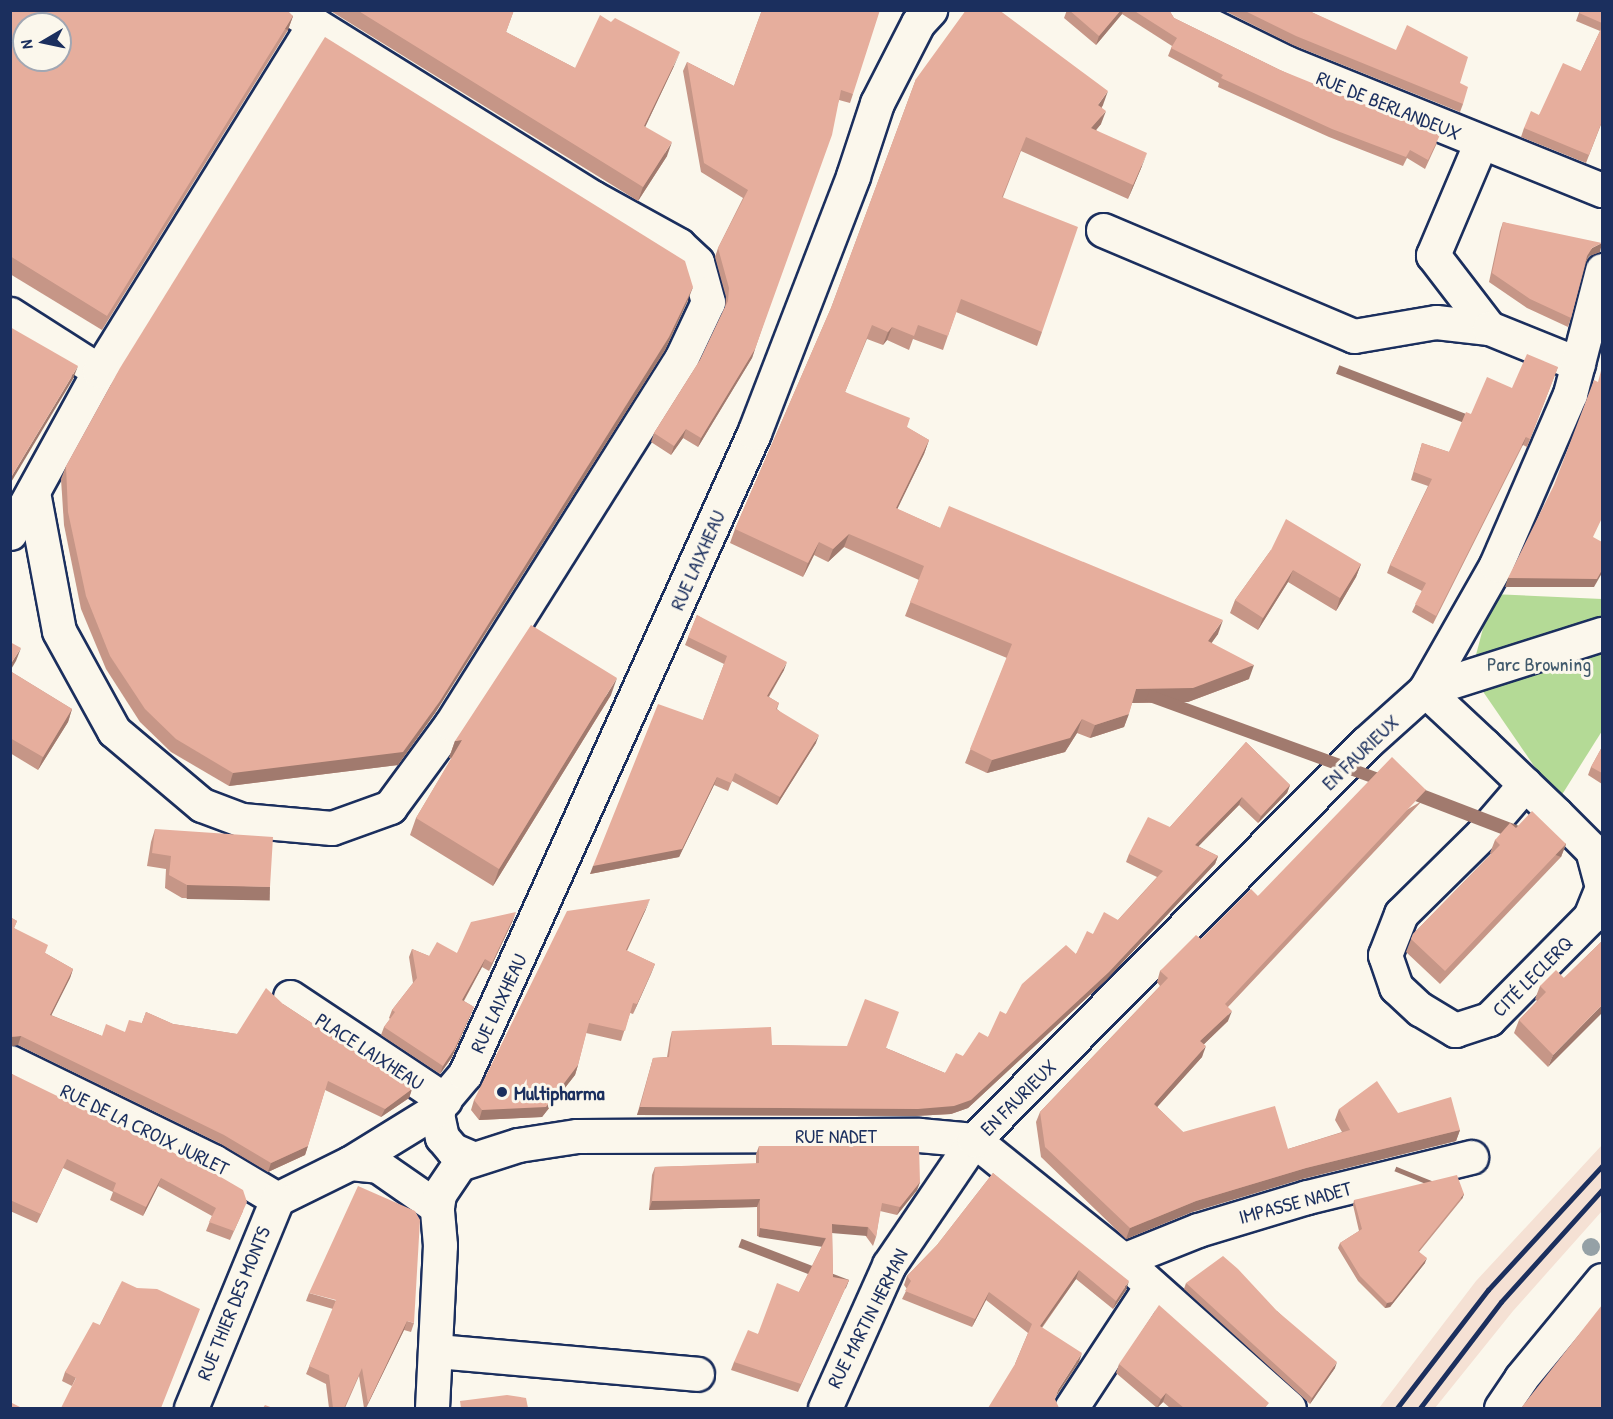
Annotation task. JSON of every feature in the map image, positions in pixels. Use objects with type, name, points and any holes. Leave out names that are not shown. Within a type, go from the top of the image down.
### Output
[{"type":"street","name":"RUE LAIXHEAU","points":[[442,1103],[470,1064],[666,631],[754,433],[853,176],[877,103],[918,23],[930,10]]},
{"type":"street","name":"RUE DE BERLANDEUX","points":[[1179,10],[1285,62],[1602,190]]},
{"type":"street","points":[[10,533],[99,370],[303,17],[592,197],[679,245],[697,262],[708,303],[681,359],[431,752],[390,807],[332,828],[242,820],[202,805],[114,731],[59,631],[33,492]]},
{"type":"street","points":[[1481,142],[1433,255],[1489,328]]},
{"type":"street","points":[[1103,230],[1354,336],[1436,322],[1489,328],[1578,364]]},
{"type":"street","name":"EN FAURIEUX","points":[[974,1140],[1366,743],[1425,690],[1496,565],[1570,394],[1602,270]]},
{"type":"street","points":[[10,314],[99,370]]},
{"type":"street","points":[[1425,690],[1602,634]]},
{"type":"street","name":"CITÉ LECLERQ","points":[[1425,690],[1525,784],[1592,850],[1602,888],[1590,917],[1489,1019],[1455,1030],[1420,1009],[1396,987],[1385,955],[1401,914],[1483,833],[1525,784]]},
{"type":"street","name":"PLACE LAIXHEAU","points":[[290,997],[442,1103]]},
{"type":"street","name":"RUE DE LA CROIX JURLET","points":[[10,1062],[213,1161],[277,1199]]},
{"type":"street","name":"PLACE LAIXHEAU","points":[[442,1103],[437,1114],[442,1137],[453,1150],[472,1158]]},
{"type":"street","name":"PLACE LAIXHEAU","points":[[277,1199],[350,1163],[442,1103]]},
{"type":"street","name":"RUE NADET","points":[[472,1158],[518,1145],[577,1136],[919,1135],[974,1140]]},
{"type":"street","points":[[974,1140],[1123,1260],[1289,1408]]},
{"type":"street","name":"RUE MARTIN HERMAN","points":[[825,1408],[889,1265],[974,1140]]},
{"type":"street","name":"IMPASSE NADET","points":[[1123,1260],[1198,1230],[1296,1200],[1471,1157]]},
{"type":"street","points":[[432,1408],[440,1245],[437,1208],[440,1194],[459,1164],[472,1158]]},
{"type":"street","points":[[350,1163],[378,1166],[437,1208]]},
{"type":"street","name":"RUE THIER DES MONTS","points":[[191,1408],[277,1199]]},
{"type":"street","points":[[1502,1408],[1521,1378],[1602,1280]]},
{"type":"street","points":[[1071,1408],[1151,1286]]},
{"type":"street","points":[[436,1352],[697,1374]]},
{"type":"shaded area","points":[[1602,1145],[1602,1211],[1513,1311],[1435,1408],[1379,1408],[1476,1281]]},
{"type":"green space","name":"Parc Browning","points":[[1492,594],[1602,599],[1602,731],[1558,801],[1471,674]]},
{"type":"building","points":[[10,10],[287,10],[293,16],[107,316],[10,256]]},
{"type":"building","points":[[357,10],[514,10],[506,32],[575,68],[600,15],[611,22],[615,18],[680,52],[644,126],[672,142],[643,187]]},
{"type":"building","points":[[762,10],[880,10],[853,94],[841,90],[832,135],[755,349],[701,438],[686,429],[674,446],[654,433],[700,360],[728,301],[729,288],[718,248],[748,190],[704,163],[687,62],[734,86]]},
{"type":"building","points":[[966,10],[999,10],[1108,91],[1098,105],[1106,111],[1091,128],[1147,153],[1133,185],[1026,137],[1002,197],[1078,227],[1042,332],[961,299],[948,336],[918,325],[914,336],[892,327],[888,332],[872,325],[845,392],[910,418],[907,427],[929,440],[896,508],[940,528],[949,506],[1223,620],[1208,641],[1254,665],[1193,688],[1136,689],[1129,714],[1095,725],[1082,719],[1070,738],[992,760],[970,749],[1012,644],[910,602],[924,566],[849,534],[833,549],[819,542],[808,563],[735,529],[831,308],[916,79]]},
{"type":"building","points":[[1069,10],[1121,10],[1099,36]]},
{"type":"building","points":[[1133,10],[1169,10],[1174,18],[1280,70],[1440,135],[1428,160],[1410,150],[1406,157],[1332,129],[1221,78],[1223,75],[1171,48],[1177,38]]},
{"type":"building","points":[[1243,10],[1307,10],[1396,50],[1407,25],[1468,57],[1460,83],[1468,87],[1463,104],[1296,36]]},
{"type":"building","points":[[1580,10],[1602,10],[1602,23],[1579,13]]},
{"type":"building","points":[[1602,27],[1602,121],[1589,155],[1524,128],[1531,111],[1539,115],[1563,63],[1581,71]]},
{"type":"building","points":[[325,37],[685,261],[693,287],[669,337],[440,701],[403,752],[233,773],[176,739],[145,709],[110,656],[86,596],[68,512],[66,466],[120,368]]},
{"type":"building","points":[[1503,222],[1602,243],[1592,248],[1587,256],[1571,318],[1530,299],[1492,273]]},
{"type":"building","points":[[10,327],[78,366],[10,479]]},
{"type":"building","points":[[1527,354],[1558,367],[1530,439],[1526,437],[1436,616],[1415,604],[1426,583],[1390,565],[1432,479],[1414,472],[1422,443],[1449,452],[1466,412],[1471,414],[1487,377],[1512,388]]},
{"type":"building","points":[[1602,367],[1602,518],[1593,537],[1602,542],[1602,570],[1597,579],[1508,578],[1554,485],[1594,380],[1598,382]]},
{"type":"building","points":[[1286,519],[1361,564],[1340,598],[1293,570],[1263,618],[1235,600],[1271,550]]},
{"type":"building","points":[[697,615],[787,662],[767,696],[779,703],[776,709],[819,735],[780,797],[735,773],[731,783],[717,777],[682,849],[593,866],[658,704],[703,720],[727,656],[688,637]]},
{"type":"building","points":[[531,625],[617,678],[499,869],[416,818],[462,740],[455,741]]},
{"type":"building","points":[[10,642],[21,648],[10,665]]},
{"type":"building","points":[[10,671],[72,709],[43,757],[10,738]]},
{"type":"building","points":[[1246,742],[1290,785],[1261,816],[1242,797],[1195,845],[1218,856],[1109,972],[971,1100],[954,1106],[918,1109],[640,1107],[653,1058],[669,1057],[672,1031],[771,1027],[772,1045],[847,1046],[865,999],[899,1012],[886,1048],[945,1073],[956,1053],[963,1056],[979,1032],[988,1037],[1000,1011],[1006,1014],[1022,984],[1066,945],[1076,954],[1087,931],[1093,934],[1104,912],[1118,920],[1163,871],[1129,854],[1148,817],[1170,827]]},
{"type":"building","points":[[1602,747],[1602,773],[1591,767]]},
{"type":"building","points":[[1392,757],[1426,790],[1225,1004],[1232,1011],[1200,1041],[1206,1046],[1154,1104],[1183,1132],[1275,1106],[1288,1149],[1350,1130],[1339,1109],[1377,1081],[1398,1113],[1451,1097],[1460,1130],[1306,1168],[1196,1201],[1130,1228],[1045,1147],[1040,1112],[1168,978],[1160,971],[1196,935],[1201,939],[1251,889],[1258,896]]},
{"type":"building","points":[[1532,811],[1566,844],[1445,971],[1411,939],[1413,934],[1500,845],[1495,840],[1510,823],[1516,828]]},
{"type":"building","points":[[155,829],[273,837],[270,887],[187,885],[169,875],[171,856],[152,853]]},
{"type":"building","points":[[650,899],[626,950],[655,964],[637,1004],[633,1003],[625,1031],[589,1023],[578,1065],[546,1107],[482,1110],[474,1100],[567,911]]},
{"type":"building","points":[[516,912],[492,963],[485,959],[462,1000],[474,1007],[455,1048],[443,1066],[384,1027],[395,1012],[392,1010],[417,978],[412,949],[429,956],[437,942],[457,953],[471,922]]},
{"type":"building","points":[[10,917],[17,921],[14,928],[48,945],[45,953],[73,969],[50,1015],[102,1036],[106,1024],[125,1032],[129,1020],[142,1023],[146,1012],[173,1024],[237,1034],[266,988],[283,1004],[412,1089],[385,1109],[328,1081],[308,1146],[271,1163],[224,1135],[21,1036],[10,1037]]},
{"type":"building","points":[[1602,941],[1602,1005],[1553,1055],[1519,1020],[1546,992],[1540,986],[1556,970],[1564,978]]},
{"type":"building","points":[[10,1073],[207,1169],[243,1190],[247,1202],[234,1231],[209,1222],[216,1208],[161,1178],[146,1207],[113,1191],[116,1183],[67,1159],[41,1214],[10,1200],[10,1148],[12,1144],[10,1144]]},
{"type":"building","points":[[759,1146],[919,1146],[920,1182],[900,1207],[882,1203],[876,1237],[868,1227],[832,1224],[833,1277],[849,1280],[801,1384],[734,1362],[748,1330],[758,1334],[777,1283],[799,1292],[826,1238],[760,1228],[760,1199],[652,1201],[655,1167],[759,1163]]},
{"type":"building","points":[[993,1173],[1129,1281],[1116,1301],[1079,1270],[1040,1326],[1082,1353],[1058,1390],[1055,1399],[1059,1408],[988,1408],[1015,1364],[1032,1324],[989,1292],[975,1319],[905,1291],[911,1281],[907,1276],[937,1245]]},
{"type":"building","points":[[1457,1175],[1464,1194],[1418,1251],[1427,1258],[1392,1302],[1387,1303],[1360,1276],[1340,1243],[1362,1229],[1354,1200]]},
{"type":"building","points":[[358,1186],[415,1211],[420,1220],[414,1323],[407,1321],[368,1403],[362,1368],[344,1408],[333,1408],[329,1375],[309,1366],[336,1300],[309,1293]]},
{"type":"building","points":[[1223,1256],[1277,1311],[1337,1362],[1312,1398],[1186,1283]]},
{"type":"building","points":[[122,1281],[137,1288],[157,1289],[200,1309],[161,1408],[61,1408],[76,1378],[65,1372],[93,1322],[100,1325]]},
{"type":"building","points":[[1159,1305],[1269,1403],[1265,1408],[1184,1408],[1166,1393],[1161,1399],[1119,1364]]},
{"type":"building","points":[[1602,1305],[1602,1408],[1521,1408]]},
{"type":"building","points":[[507,1395],[526,1398],[528,1408],[461,1408],[460,1401]]},
{"type":"building","points":[[12,1403],[22,1408],[10,1408]]},
{"type":"railway","points":[[1397,1408],[1488,1290],[1602,1166]]},
{"type":"railway","points":[[1420,1408],[1501,1302],[1602,1190]]},
{"type":"place","name":"Multipharma","points":[[502,1092]]}]
